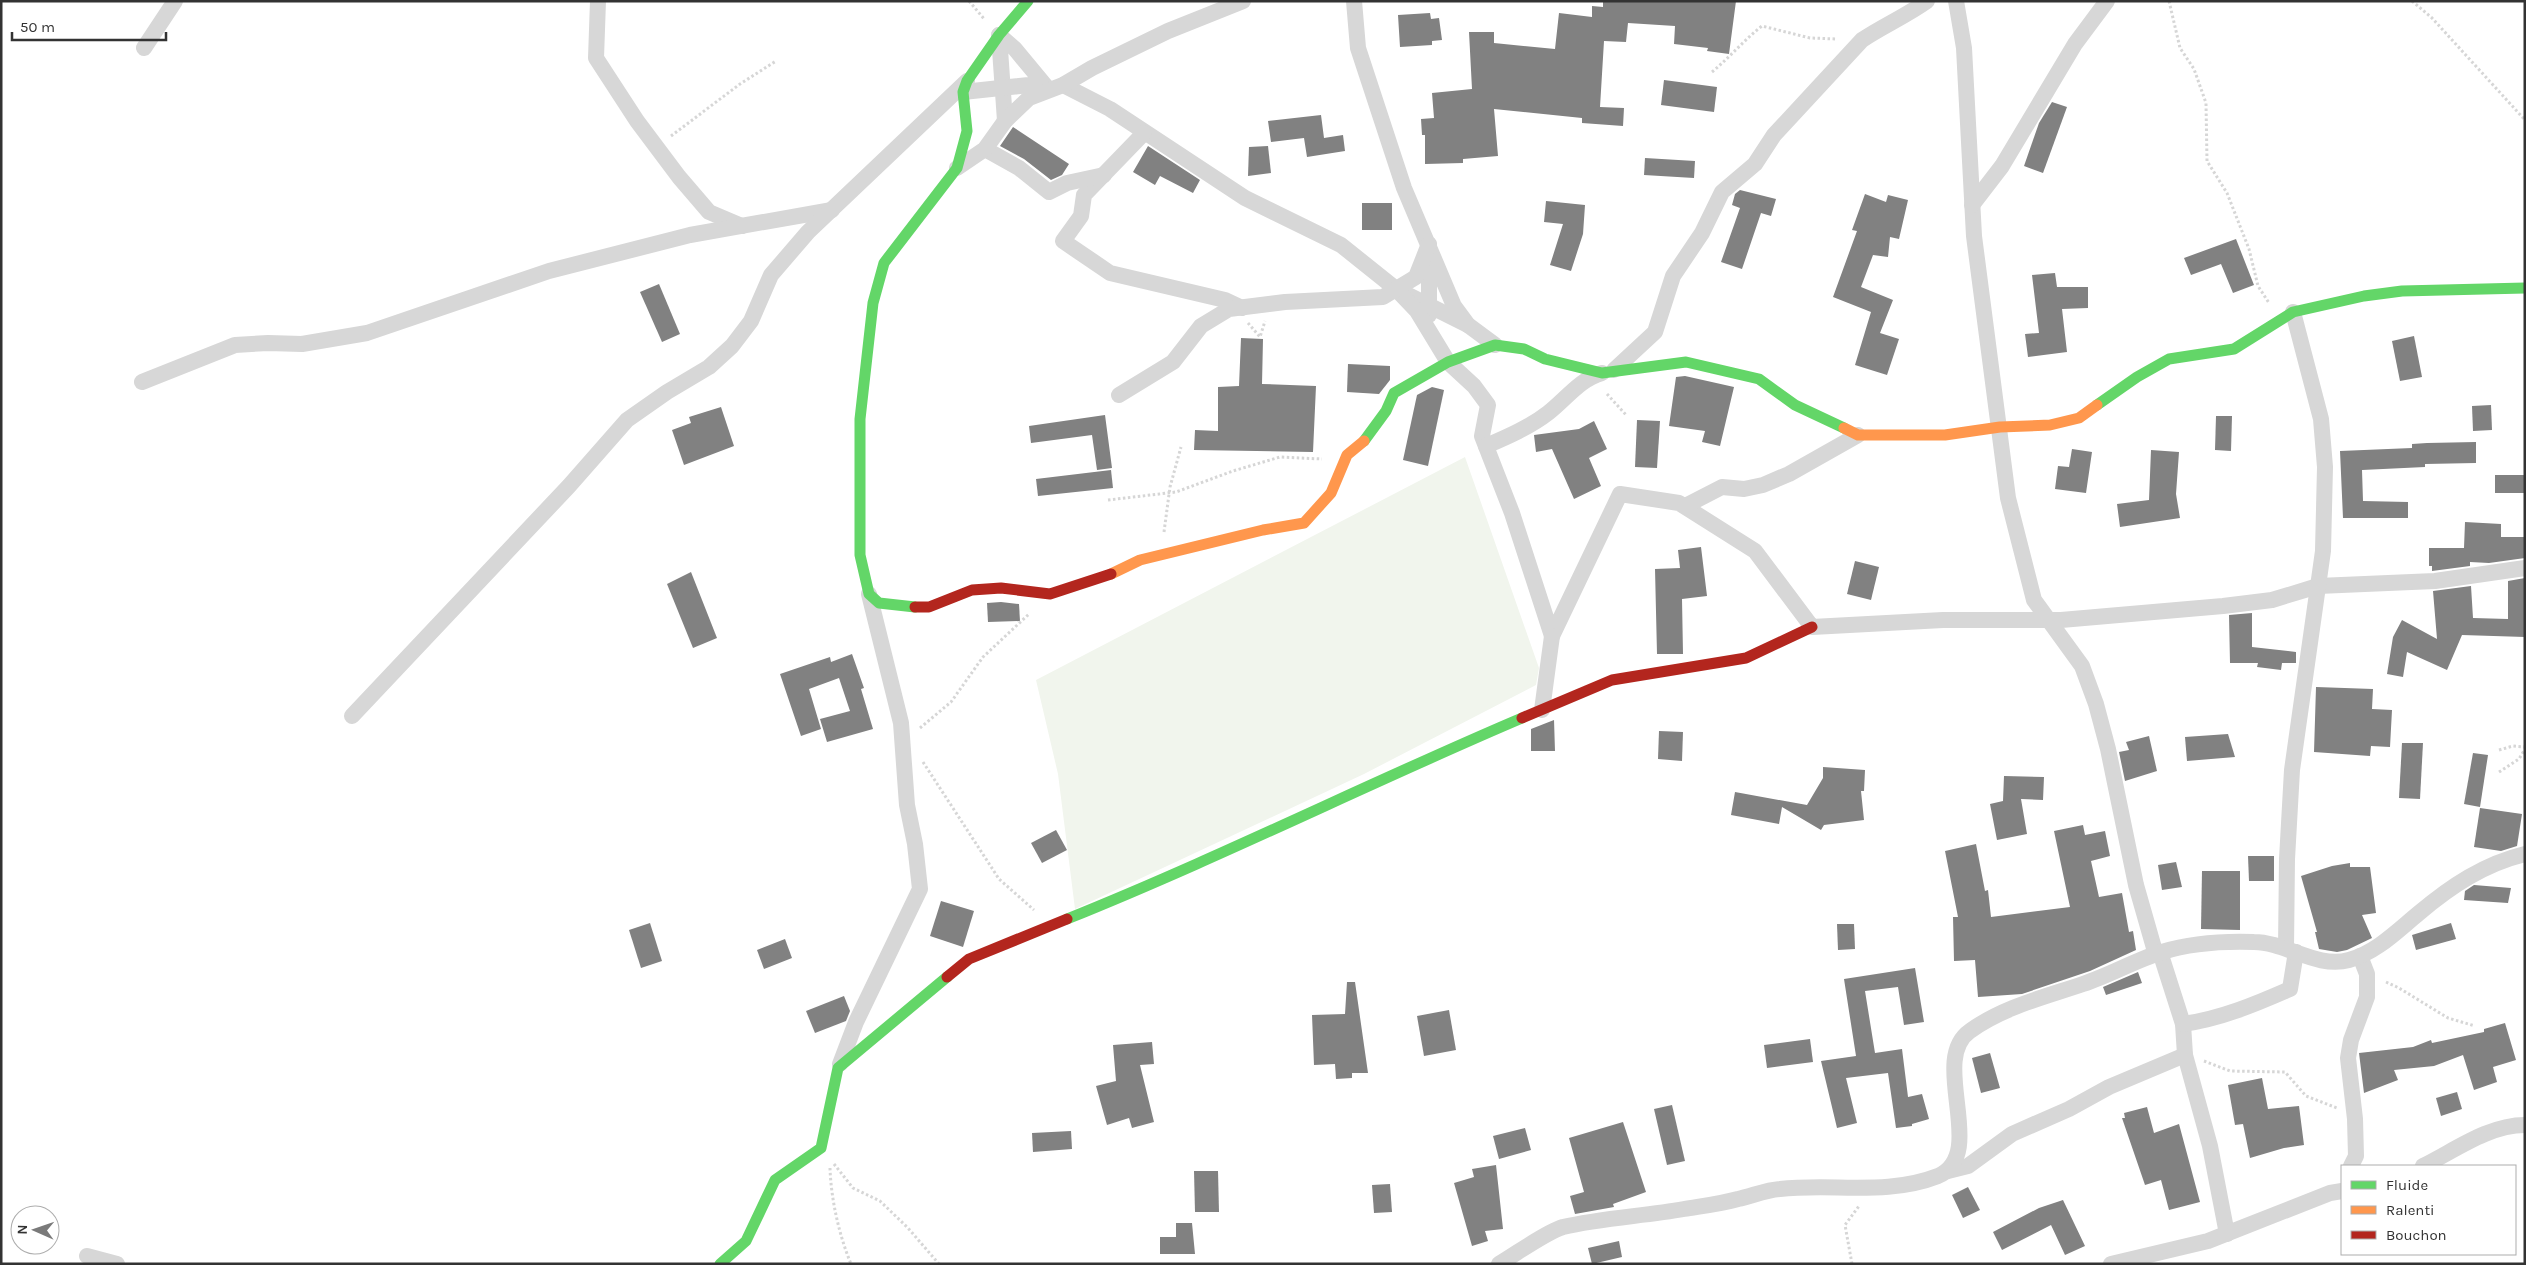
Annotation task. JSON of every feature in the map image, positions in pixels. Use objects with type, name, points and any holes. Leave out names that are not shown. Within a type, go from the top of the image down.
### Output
[{"type":"street","points":[[144,48],[175,1]]},
{"type":"street","points":[[598,1],[596,58],[656,146],[709,212],[742,226]]},
{"type":"street","points":[[352,716],[569,486],[627,420],[667,392],[709,367],[732,346],[751,321],[771,275],[808,232],[965,86],[999,36],[1028,1]]},
{"type":"street","points":[[720,1264],[746,1241],[775,1180],[825,1152],[838,1068],[856,1022],[920,890],[915,844],[907,805],[902,742],[892,684],[868,594],[860,555],[860,418],[873,304],[884,263],[958,168],[985,149],[1005,121],[1029,98],[1056,87],[1168,31],[1244,1]]},
{"type":"street","points":[[1354,1],[1358,48],[1404,188],[1454,306],[1468,324]]},
{"type":"street","points":[[1486,446],[1533,423],[1656,332],[1673,276],[1702,233],[1722,192],[1755,164],[1774,135],[1862,40],[1873,32],[1905,17],[1927,1]]},
{"type":"street","points":[[1956,1],[1964,48],[1974,236],[2008,498],[2034,600],[2082,666],[2096,704],[2108,749],[2136,885],[2158,954],[2170,978],[2175,1006],[2183,1024],[2185,1054],[2210,1146],[2227,1234]]},
{"type":"street","points":[[1972,205],[2002,166],[2075,44],[2107,1]]},
{"type":"street","points":[[999,36],[1005,121]]},
{"type":"street","points":[[999,36],[1056,87]]},
{"type":"street","points":[[965,86],[1003,87],[1029,84],[1056,87],[1110,109],[1245,198],[1341,245],[1396,290],[1417,311],[1448,362],[1474,386],[1488,405],[1482,436],[1512,514],[1552,636]]},
{"type":"street","points":[[958,168],[967,131],[965,86]]},
{"type":"street","points":[[1144,133],[1084,195],[1080,216],[1063,241],[1110,273],[1225,300],[1242,308]]},
{"type":"street","points":[[985,149],[1019,168],[1049,192],[1067,183],[1105,174]]},
{"type":"street","points":[[142,382],[235,345],[268,343],[302,344],[367,333],[548,271],[690,235],[832,210]]},
{"type":"street","points":[[1120,395],[1173,362],[1201,326],[1229,309],[1285,302],[1384,297],[1416,277],[1429,246]]},
{"type":"street","points":[[1429,246],[1429,305],[1432,334]]},
{"type":"street","points":[[868,594],[880,603],[894,606],[929,607],[972,590],[1001,588],[1050,594],[1097,580],[1140,560],[1263,530],[1304,523],[1331,493],[1347,455],[1368,438],[1386,411],[1394,393],[1448,362],[1495,345],[1524,349],[1546,359],[1602,373],[1686,362],[1759,379],[1795,406],[1858,435],[1946,435],[2000,427],[2050,425],[2079,418],[2137,377],[2169,359],[2234,349],[2289,315],[2364,296],[2402,291],[2525,288]]},
{"type":"street","points":[[1396,290],[1468,324],[1495,345]]},
{"type":"street","points":[[2183,1024],[2203,1021],[2252,1005],[2290,989],[2291,950],[2287,859],[2292,770],[2323,550],[2325,467],[2321,419],[2289,315]]},
{"type":"street","points":[[1685,506],[1722,487],[1744,489],[1763,485],[1789,474],[1858,435]]},
{"type":"street","points":[[1542,710],[1552,636],[1620,494],[1679,503],[1755,550],[1812,627]]},
{"type":"street","points":[[838,1068],[969,959],[1145,888],[1418,762],[1612,680],[1746,658],[1812,627],[1943,620],[2061,620],[2272,600],[2317,586],[2435,581],[2525,568]]},
{"type":"street","points":[[1948,1171],[1956,1157],[1960,1139],[1954,1063],[1958,1047],[1967,1032],[2012,1008],[2109,975],[2158,954],[2193,946],[2257,942],[2332,962],[2347,961],[2376,949],[2428,906],[2481,869],[2504,859],[2525,854]]},
{"type":"street","points":[[2352,1165],[2356,1156],[2355,1112],[2348,1058],[2351,1040],[2367,997],[2367,974],[2360,956]]},
{"type":"street","points":[[1499,1264],[1560,1228],[1737,1200],[1778,1189],[1873,1188],[1927,1180],[1948,1171],[1968,1166],[2012,1134],[2069,1109],[2109,1087],[2185,1054]]},
{"type":"street","points":[[2425,1165],[2489,1132],[2513,1125],[2525,1125]]},
{"type":"street","points":[[2111,1264],[2208,1241],[2330,1193],[2341,1191]]},
{"type":"street","points":[[87,1256],[117,1264]]},
{"type":"path","points":[[2169,1],[2180,48],[2194,70],[2206,103],[2207,161],[2227,192],[2249,249],[2258,286],[2268,302],[2289,315]]},
{"type":"path","points":[[2412,1],[2432,18],[2525,120]]},
{"type":"path","points":[[1712,72],[1744,40],[1762,26],[1810,38],[1846,40],[1873,32]]},
{"type":"path","points":[[656,146],[689,124],[740,84],[776,61]]},
{"type":"path","points":[[1602,373],[1627,416]]},
{"type":"path","points":[[1163,538],[1170,492],[1180,447]]},
{"type":"path","points":[[1108,500],[1170,492],[1280,457],[1303,460],[1327,459],[1347,455]]},
{"type":"path","points":[[1050,594],[982,657],[951,702],[902,742],[925,765],[999,879],[1051,926]]},
{"type":"path","points":[[2499,750],[2512,746],[2525,748],[2519,758],[2499,772]]},
{"type":"path","points":[[2367,974],[2399,988],[2448,1018],[2475,1026]]},
{"type":"path","points":[[2185,1054],[2230,1071],[2285,1072],[2306,1096],[2322,1104],[2355,1112]]},
{"type":"path","points":[[825,1152],[832,1198],[843,1246],[851,1264]]},
{"type":"path","points":[[825,1152],[852,1188],[880,1201],[908,1228],[939,1264]]},
{"type":"path","points":[[1852,1264],[1845,1225],[1873,1188]]},
{"type":"shaded area","points":[[1465,457],[1539,668],[1536,685],[1364,774],[1075,909],[1058,774],[1036,680]]},
{"type":"building","points":[[1603,1],[1736,1],[1729,54],[1707,51],[1708,48],[1674,44],[1675,26],[1628,23],[1626,42],[1604,41],[1600,107],[1624,108],[1623,126],[1582,123],[1582,118],[1494,109],[1498,156],[1463,159],[1463,163],[1425,164],[1425,135],[1422,135],[1421,119],[1434,118],[1432,93],[1472,89],[1469,32],[1494,32],[1494,43],[1555,49],[1559,13],[1592,17],[1592,6],[1603,7]]},
{"type":"building","points":[[1430,13],[1431,19],[1439,18],[1442,40],[1432,41],[1432,45],[1400,47],[1398,15]]},
{"type":"building","points":[[1664,80],[1717,87],[1714,112],[1661,105]]},
{"type":"building","points":[[2052,102],[2067,107],[2043,173],[2024,166],[2039,123]]},
{"type":"building","points":[[1321,115],[1324,138],[1343,135],[1345,151],[1307,157],[1304,138],[1271,142],[1268,121]]},
{"type":"building","points":[[1013,127],[1069,164],[1062,175],[1051,180],[1024,159],[1000,146]]},
{"type":"building","points":[[1148,146],[1200,180],[1193,193],[1160,176],[1155,185],[1133,172]]},
{"type":"building","points":[[1268,146],[1271,173],[1248,176],[1249,147]]},
{"type":"building","points":[[1645,158],[1695,161],[1694,178],[1644,175]]},
{"type":"building","points":[[1740,190],[1776,199],[1771,216],[1761,213],[1742,269],[1721,262],[1740,208],[1732,205],[1735,194]]},
{"type":"building","points":[[1865,194],[1886,202],[1888,195],[1908,200],[1899,239],[1890,237],[1888,257],[1873,255],[1861,287],[1893,300],[1880,333],[1899,339],[1887,375],[1855,365],[1871,312],[1833,297],[1857,231],[1852,230]]},
{"type":"building","points":[[1546,201],[1585,205],[1583,234],[1571,271],[1550,265],[1563,224],[1544,222]]},
{"type":"building","points":[[1362,203],[1392,203],[1392,230],[1362,230]]},
{"type":"building","points":[[2236,239],[2254,285],[2233,293],[2221,264],[2191,275],[2184,258]]},
{"type":"building","points":[[2055,273],[2057,287],[2088,287],[2088,308],[2062,309],[2067,352],[2028,357],[2025,334],[2039,333],[2032,275]]},
{"type":"building","points":[[659,284],[680,334],[662,342],[640,292]]},
{"type":"building","points":[[2414,336],[2422,377],[2400,381],[2392,341]]},
{"type":"building","points":[[1241,338],[1263,339],[1262,384],[1316,386],[1313,452],[1194,450],[1195,430],[1218,431],[1218,387],[1239,386]]},
{"type":"building","points":[[1348,364],[1390,366],[1390,380],[1379,394],[1347,392]]},
{"type":"building","points":[[1685,376],[1734,387],[1720,446],[1702,442],[1705,431],[1669,426],[1676,377]]},
{"type":"building","points":[[1432,387],[1444,390],[1428,466],[1403,460],[1417,395]]},
{"type":"building","points":[[2491,405],[2492,430],[2473,431],[2472,406]]},
{"type":"building","points":[[721,407],[734,446],[684,465],[672,430],[691,423],[689,417]]},
{"type":"building","points":[[1105,415],[1112,468],[1097,470],[1092,435],[1031,443],[1029,426]]},
{"type":"building","points":[[2216,416],[2232,416],[2231,451],[2215,450]]},
{"type":"building","points":[[1637,420],[1660,421],[1657,468],[1635,467]]},
{"type":"building","points":[[1594,421],[1607,449],[1589,458],[1601,486],[1574,499],[1552,449],[1536,452],[1534,435],[1579,429]]},
{"type":"building","points":[[2476,442],[2476,463],[2425,464],[2425,467],[2362,470],[2363,501],[2408,502],[2408,518],[2343,518],[2340,451],[2412,448],[2412,444],[2427,443]]},
{"type":"building","points":[[2072,449],[2092,452],[2086,493],[2055,489],[2058,466],[2069,467]]},
{"type":"building","points":[[2151,450],[2179,452],[2176,494],[2180,518],[2120,527],[2117,504],[2149,500]]},
{"type":"building","points":[[1111,470],[1113,488],[1038,496],[1036,479]]},
{"type":"building","points":[[2495,475],[2525,475],[2525,493],[2495,493]]},
{"type":"building","points":[[2465,522],[2501,524],[2501,537],[2525,537],[2525,558],[2489,563],[2470,562],[2470,566],[2432,571],[2432,566],[2429,566],[2429,548],[2464,548]]},
{"type":"building","points":[[1701,547],[1707,596],[1682,599],[1683,654],[1657,654],[1655,569],[1680,568],[1678,550]]},
{"type":"building","points":[[1855,561],[1879,567],[1871,600],[1847,594]]},
{"type":"building","points":[[691,572],[717,638],[693,648],[667,584]]},
{"type":"building","points":[[2525,578],[2525,637],[2462,635],[2447,670],[2407,652],[2403,677],[2387,674],[2393,637],[2402,620],[2437,639],[2433,591],[2471,586],[2473,618],[2508,619],[2508,581]]},
{"type":"building","points":[[987,603],[1019,604],[1020,621],[988,622]]},
{"type":"building","points":[[2252,613],[2252,647],[2296,652],[2296,663],[2282,663],[2281,670],[2257,667],[2258,663],[2230,663],[2229,615]]},
{"type":"building","points":[[852,654],[864,688],[861,689],[873,729],[827,742],[820,719],[850,711],[839,678],[809,689],[821,729],[801,736],[780,674],[830,657],[831,662]]},
{"type":"building","points":[[2316,687],[2373,689],[2372,709],[2392,710],[2390,747],[2371,746],[2370,756],[2314,752]]},
{"type":"building","points":[[1554,720],[1555,751],[1531,751],[1531,729]]},
{"type":"building","points":[[1659,731],[1683,732],[1682,761],[1658,759]]},
{"type":"building","points":[[2228,734],[2235,757],[2187,761],[2185,737]]},
{"type":"building","points":[[2149,736],[2157,771],[2125,781],[2119,752],[2129,750],[2126,742]]},
{"type":"building","points":[[2402,743],[2423,743],[2420,799],[2399,798]]},
{"type":"building","points":[[2473,753],[2488,755],[2480,807],[2464,804]]},
{"type":"building","points":[[1823,767],[1865,770],[1864,791],[1861,791],[1864,820],[1824,825],[1821,830],[1782,807],[1779,824],[1731,815],[1735,792],[1807,805],[1823,778]]},
{"type":"building","points":[[2004,776],[2044,777],[2043,800],[2021,799],[2027,834],[1997,840],[1990,804],[2003,801]]},
{"type":"building","points":[[2480,808],[2522,814],[2517,846],[2501,851],[2474,847]]},
{"type":"building","points":[[2083,825],[2085,835],[2105,831],[2110,856],[2091,861],[2099,897],[2122,893],[2129,932],[2133,931],[2136,950],[2090,971],[2022,994],[1978,997],[1975,960],[1954,961],[1953,917],[1958,917],[1945,851],[1976,844],[1985,891],[1988,890],[1991,917],[2070,907],[2054,831]]},
{"type":"building","points":[[1056,830],[1067,850],[1042,863],[1031,843]]},
{"type":"building","points":[[2248,856],[2274,856],[2274,881],[2249,881]]},
{"type":"building","points":[[2176,862],[2182,887],[2162,890],[2158,865]]},
{"type":"building","points":[[2350,863],[2350,867],[2370,867],[2376,913],[2362,915],[2372,938],[2347,950],[2337,952],[2319,949],[2315,932],[2317,932],[2301,876],[2332,866]]},
{"type":"building","points":[[2202,871],[2240,871],[2240,930],[2201,929]]},
{"type":"building","points":[[2474,885],[2511,888],[2508,903],[2464,900],[2465,891]]},
{"type":"building","points":[[941,901],[974,911],[963,947],[930,936]]},
{"type":"building","points":[[650,923],[662,961],[641,968],[629,930]]},
{"type":"building","points":[[2451,923],[2456,939],[2416,950],[2412,935]]},
{"type":"building","points":[[1837,924],[1854,924],[1855,949],[1838,950]]},
{"type":"building","points":[[785,939],[792,958],[764,969],[757,950]]},
{"type":"building","points":[[1915,968],[1924,1022],[1904,1025],[1898,987],[1865,991],[1875,1053],[1902,1049],[1908,1097],[1922,1094],[1929,1119],[1912,1124],[1912,1126],[1896,1128],[1888,1073],[1846,1078],[1857,1123],[1837,1128],[1821,1061],[1856,1056],[1844,979]]},
{"type":"building","points":[[2138,972],[2142,983],[2106,995],[2103,987]]},
{"type":"building","points":[[1347,982],[1355,982],[1368,1073],[1352,1073],[1352,1078],[1336,1079],[1335,1064],[1314,1065],[1312,1015],[1345,1014]]},
{"type":"building","points":[[844,996],[850,1011],[846,1021],[815,1033],[806,1011]]},
{"type":"building","points":[[1449,1010],[1456,1050],[1424,1056],[1417,1016]]},
{"type":"building","points":[[2505,1023],[2516,1060],[2493,1067],[2497,1082],[2474,1090],[2463,1055],[2434,1066],[2394,1070],[2398,1080],[2364,1093],[2359,1053],[2413,1047],[2431,1040],[2432,1043],[2484,1032],[2484,1029]]},
{"type":"building","points":[[1810,1039],[1813,1062],[1767,1068],[1764,1045]]},
{"type":"building","points":[[1152,1042],[1154,1064],[1140,1065],[1154,1122],[1132,1128],[1129,1118],[1107,1125],[1096,1086],[1116,1081],[1113,1045]]},
{"type":"building","points":[[1990,1053],[2000,1088],[1981,1093],[1972,1058]]},
{"type":"building","points":[[2262,1078],[2268,1109],[2299,1106],[2304,1145],[2284,1148],[2250,1158],[2243,1124],[2235,1125],[2228,1085]]},
{"type":"building","points":[[2457,1092],[2462,1109],[2441,1116],[2436,1098]]},
{"type":"building","points":[[1672,1105],[1685,1161],[1667,1165],[1654,1109]]},
{"type":"building","points":[[2147,1107],[2154,1133],[2179,1124],[2200,1202],[2169,1210],[2161,1180],[2145,1185],[2122,1118],[2125,1118],[2124,1113]]},
{"type":"building","points":[[1623,1122],[1646,1192],[1613,1204],[1614,1207],[1575,1214],[1570,1196],[1584,1192],[1569,1138]]},
{"type":"building","points":[[1525,1128],[1531,1150],[1499,1159],[1493,1136]]},
{"type":"building","points":[[1071,1131],[1072,1149],[1033,1152],[1032,1133]]},
{"type":"building","points":[[1496,1165],[1503,1229],[1485,1231],[1488,1241],[1472,1246],[1454,1183],[1474,1177],[1472,1169]]},
{"type":"building","points":[[1194,1171],[1218,1171],[1219,1212],[1195,1212]]},
{"type":"building","points":[[1390,1184],[1392,1212],[1374,1213],[1372,1185]]},
{"type":"building","points":[[1968,1187],[1980,1210],[1963,1218],[1952,1195]]},
{"type":"building","points":[[2063,1200],[2085,1246],[2065,1255],[2051,1225],[2002,1250],[1993,1232],[2039,1208]]},
{"type":"building","points":[[1176,1223],[1192,1223],[1195,1254],[1160,1254],[1160,1237],[1176,1237]]},
{"type":"building","points":[[1619,1241],[1622,1257],[1592,1264],[1588,1248]]},
{"type":"traffic: fast","points":[[915,607],[879,603],[869,594],[860,555],[860,419],[873,303],[884,263],[957,168],[967,131],[963,92],[967,81],[999,35],[1028,1]]},
{"type":"traffic: fast","points":[[2097,405],[2137,377],[2169,359],[2234,349],[2293,312],[2364,296],[2402,291],[2525,288]]},
{"type":"traffic: fast","points":[[1364,441],[1386,411],[1394,393],[1448,362],[1495,345],[1524,349],[1545,359],[1602,373],[1686,362],[1759,379],[1795,405],[1844,428]]},
{"type":"traffic: fast","points":[[1067,919],[1182,871],[1522,718]]},
{"type":"traffic: fast","points":[[720,1264],[746,1241],[775,1180],[821,1148],[838,1068],[947,977]]},
{"type":"traffic: slow","points":[[1844,428],[1858,435],[1945,435],[2000,427],[2050,425],[2079,418],[2097,405]]},
{"type":"traffic: slow","points":[[1111,574],[1140,560],[1263,530],[1304,523],[1331,493],[1347,455],[1364,441]]},
{"type":"traffic: jam","points":[[915,607],[929,607],[972,590],[1001,588],[1050,594],[1111,574]]},
{"type":"traffic: jam","points":[[1522,718],[1612,680],[1746,658],[1812,627]]},
{"type":"traffic: jam","points":[[947,977],[969,959],[1067,919]]}]
